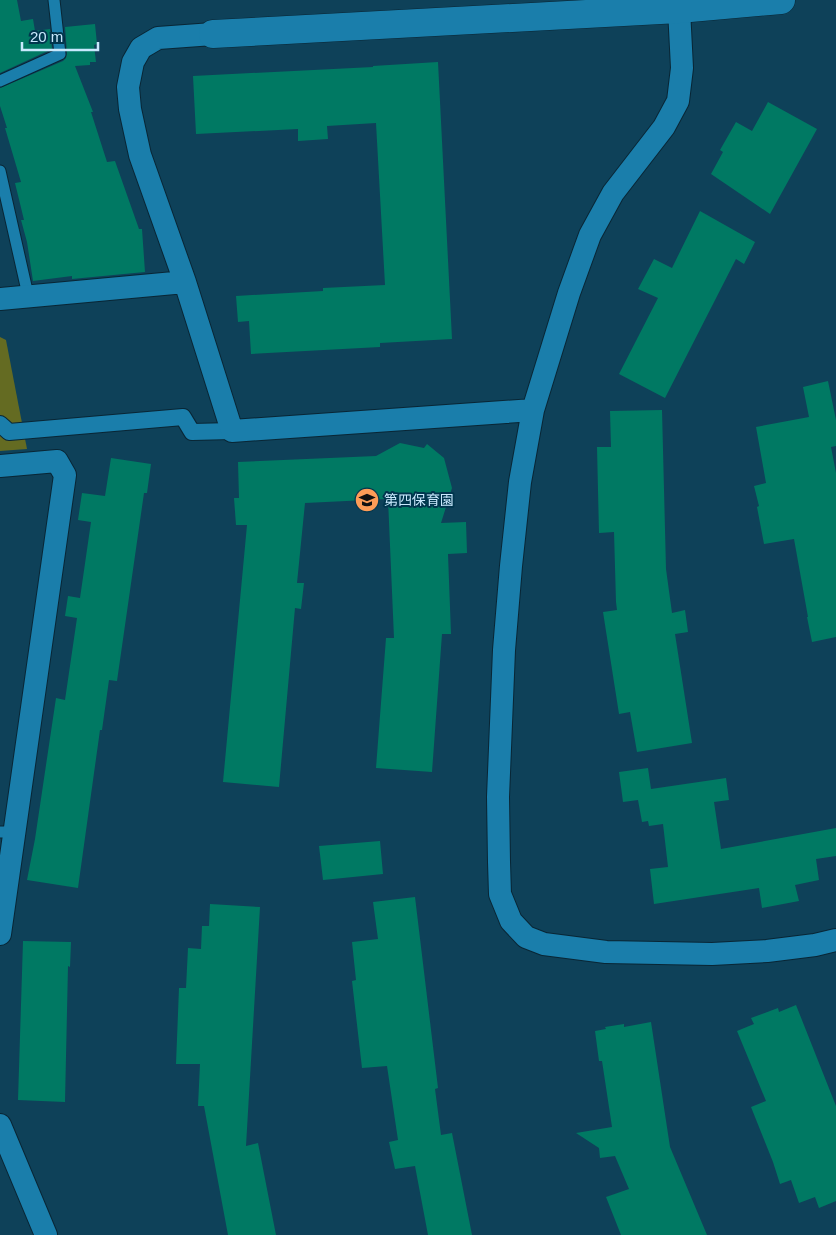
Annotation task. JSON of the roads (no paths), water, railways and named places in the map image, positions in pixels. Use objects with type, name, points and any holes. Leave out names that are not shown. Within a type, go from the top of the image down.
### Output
[{"type":"street","points":[[232,431],[185,282],[140,155],[130,109],[128,87],[133,62],[141,48],[158,38],[678,9],[781,0]]},
{"type":"street","points":[[678,9],[682,68],[678,101],[664,127],[613,193],[590,235],[569,293],[533,410],[520,482],[504,650],[498,797],[500,894],[511,921],[526,937],[544,944],[606,952],[712,954],[815,945],[836,940]]},
{"type":"street","points":[[0,299],[185,282]]},
{"type":"street","points":[[0,424],[9,432],[183,417],[192,432],[232,431],[533,410]]},
{"type":"street","points":[[0,466],[57,460],[65,474],[8,832],[0,934]]},
{"type":"street","points":[[0,1125],[46,1235]]},
{"type":"lane","points":[[0,82],[60,54],[54,0]]},
{"type":"lane","points":[[0,171],[5,220],[28,295]]},
{"type":"place","name":"第四保育園","points":[[367,500]]}]
